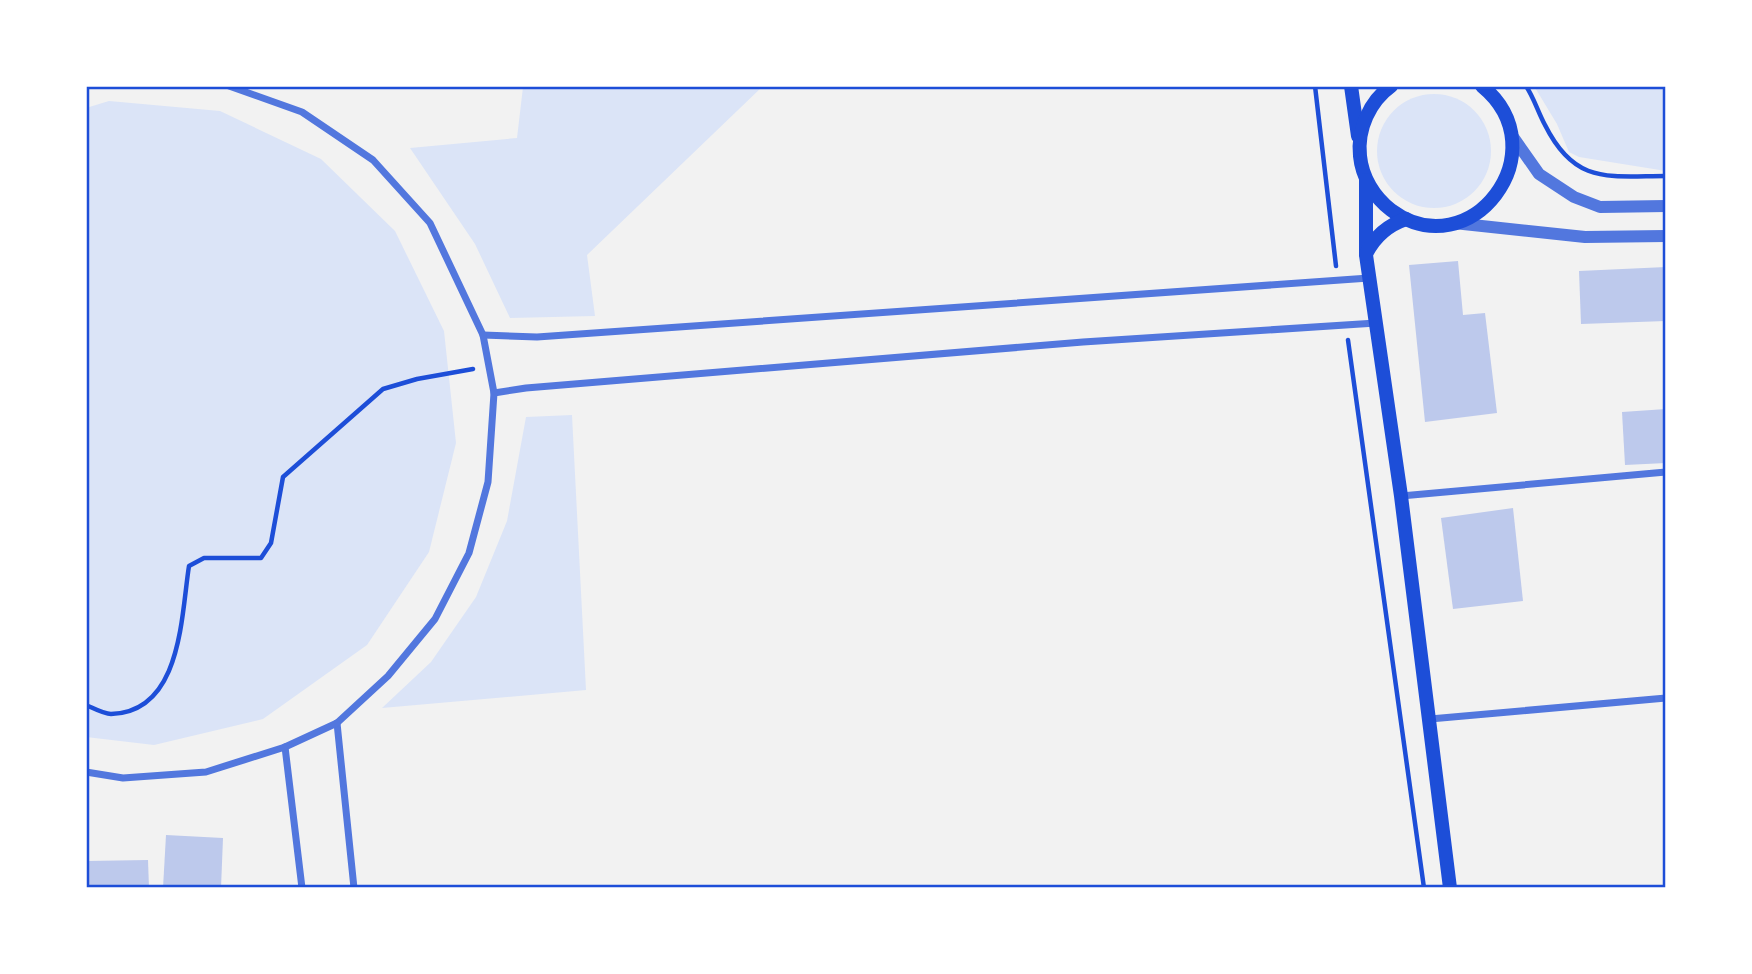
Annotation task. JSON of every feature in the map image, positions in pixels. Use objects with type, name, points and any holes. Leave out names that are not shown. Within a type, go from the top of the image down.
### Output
[{"type":"main road","points":[[1351,86],[1360,157],[1366,180],[1366,255],[1401,496],[1450,888]]},
{"type":"main road","points":[[1359,146],[1369,110],[1391,86]]},
{"type":"main road","points":[[1366,180],[1382,203],[1406,219],[1429,225],[1452,223],[1476,214],[1495,197],[1508,175],[1513,138],[1499,102],[1482,86]]},
{"type":"main road","points":[[1366,255],[1377,236],[1406,219]]},
{"type":"street","points":[[86,772],[123,778],[206,772],[285,747],[337,723],[388,676],[435,619],[469,553],[488,482],[494,393],[483,335],[430,223],[373,160],[302,112],[229,86]]},
{"type":"street","points":[[1513,138],[1539,174],[1573,197],[1600,207],[1666,206]]},
{"type":"street","points":[[1452,223],[1585,237],[1666,236]]},
{"type":"street","points":[[483,335],[551,336],[1370,278]]},
{"type":"street","points":[[494,393],[526,388],[1083,342],[1377,323]]},
{"type":"street","points":[[1401,496],[1666,472]]},
{"type":"street","points":[[1430,719],[1666,698]]},
{"type":"street","points":[[337,723],[354,888]]},
{"type":"street","points":[[285,747],[302,888]]},
{"type":"path","points":[[1315,86],[1338,280]]},
{"type":"path","points":[[1526,86],[1552,137],[1577,167],[1597,175],[1666,176]]},
{"type":"path","points":[[1346,325],[1424,888]]},
{"type":"path","points":[[86,705],[110,714],[139,707],[164,684],[173,663],[189,566],[204,558],[261,558],[271,543],[283,477],[383,389],[417,379],[488,366]]},
{"type":"shaded area","points":[[763,86],[587,255],[595,316],[510,318],[475,244],[410,148],[517,138],[523,87]]},
{"type":"shaded area","points":[[1534,86],[1665,86],[1666,171],[1579,157],[1569,152],[1557,124]]},
{"type":"shaded area","points":[[1434,94],[1456,98],[1474,111],[1487,129],[1491,151],[1487,173],[1474,191],[1456,204],[1434,208],[1412,204],[1394,191],[1381,173],[1377,151],[1381,129],[1394,111],[1412,98]]},
{"type":"shaded area","points":[[109,101],[220,111],[321,159],[395,231],[444,331],[456,443],[429,552],[367,645],[263,719],[154,745],[86,737],[86,108]]},
{"type":"shaded area","points":[[572,415],[586,690],[382,708],[431,662],[476,597],[507,521],[526,417]]},
{"type":"building","points":[[1458,261],[1463,315],[1485,313],[1497,413],[1425,422],[1409,265]]},
{"type":"building","points":[[1666,267],[1666,321],[1581,324],[1579,271]]},
{"type":"building","points":[[1666,409],[1666,463],[1625,465],[1622,412]]},
{"type":"building","points":[[1513,508],[1523,601],[1453,609],[1441,518]]},
{"type":"building","points":[[166,835],[223,838],[221,888],[163,888]]},
{"type":"building","points":[[148,860],[149,888],[86,888],[86,861]]}]
